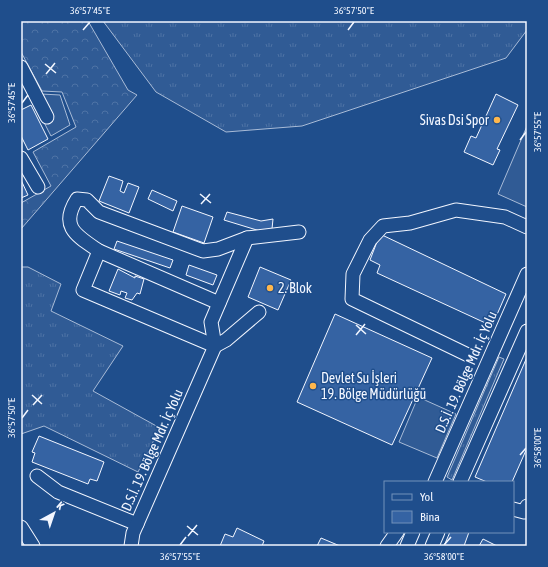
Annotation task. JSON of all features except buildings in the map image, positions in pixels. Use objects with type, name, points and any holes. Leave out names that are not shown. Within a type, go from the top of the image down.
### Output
[{"type":"street","points":[[21,67],[47,117]]},
{"type":"street","points":[[21,158],[38,187]]},
{"type":"street","points":[[219,303],[99,251],[81,239],[71,228],[69,220],[70,210],[77,199],[87,200],[99,212],[203,251],[218,249],[247,238],[299,232]]},
{"type":"street","points":[[468,355],[352,299],[353,274],[370,240],[383,226],[410,223],[456,210],[505,217],[527,227]]},
{"type":"street","points":[[215,346],[211,322],[247,238]]},
{"type":"street","points":[[99,251],[83,290],[215,346]]},
{"type":"street","name":"D.S.İ. 19. Bölge Mdr. İç Yolu","points":[[435,481],[527,274]]},
{"type":"street","points":[[215,346],[226,340],[259,312]]},
{"type":"street","points":[[460,481],[525,339],[502,332]]},
{"type":"street","name":"D.S.İ. 19. Bölge Mdr. İç Yolu","points":[[131,546],[133,533],[215,346]]},
{"type":"street","points":[[37,476],[58,492],[137,524]]},
{"type":"street","points":[[514,509],[524,512],[527,506]]},
{"type":"street","points":[[21,528],[33,546]]},
{"type":"street","points":[[387,546],[396,533]]},
{"type":"street","points":[[406,546],[412,533]]},
{"type":"street","points":[[432,546],[438,533]]},
{"type":"green space","points":[[21,21],[88,21],[128,90],[137,95],[21,229],[21,203],[51,186],[33,152],[76,127],[62,92],[42,91],[21,52]]},
{"type":"green space","points":[[103,21],[527,21],[527,30],[506,58],[302,126],[226,132],[156,92]]},
{"type":"green space","points":[[21,267],[28,267],[61,284],[51,311],[123,346],[93,391],[160,428],[138,472],[44,426],[21,434]]},
{"type":"green space","points":[[499,357],[504,359],[452,480],[447,477]]},
{"type":"shaded area","points":[[41,94],[60,95],[70,125],[51,136],[32,99]]},
{"type":"shaded area","points":[[527,126],[527,207],[498,194]]},
{"type":"shaded area","points":[[418,397],[456,414],[437,458],[399,442]]},
{"type":"place","name":"Sivas Dsi Spor","points":[[497,120]]},
{"type":"place","name":"2. Blok","points":[[270,288]]},
{"type":"place","name":"Devlet Su İşleri 19. Bölge Müdürlüğü","points":[[313,386]]}]
